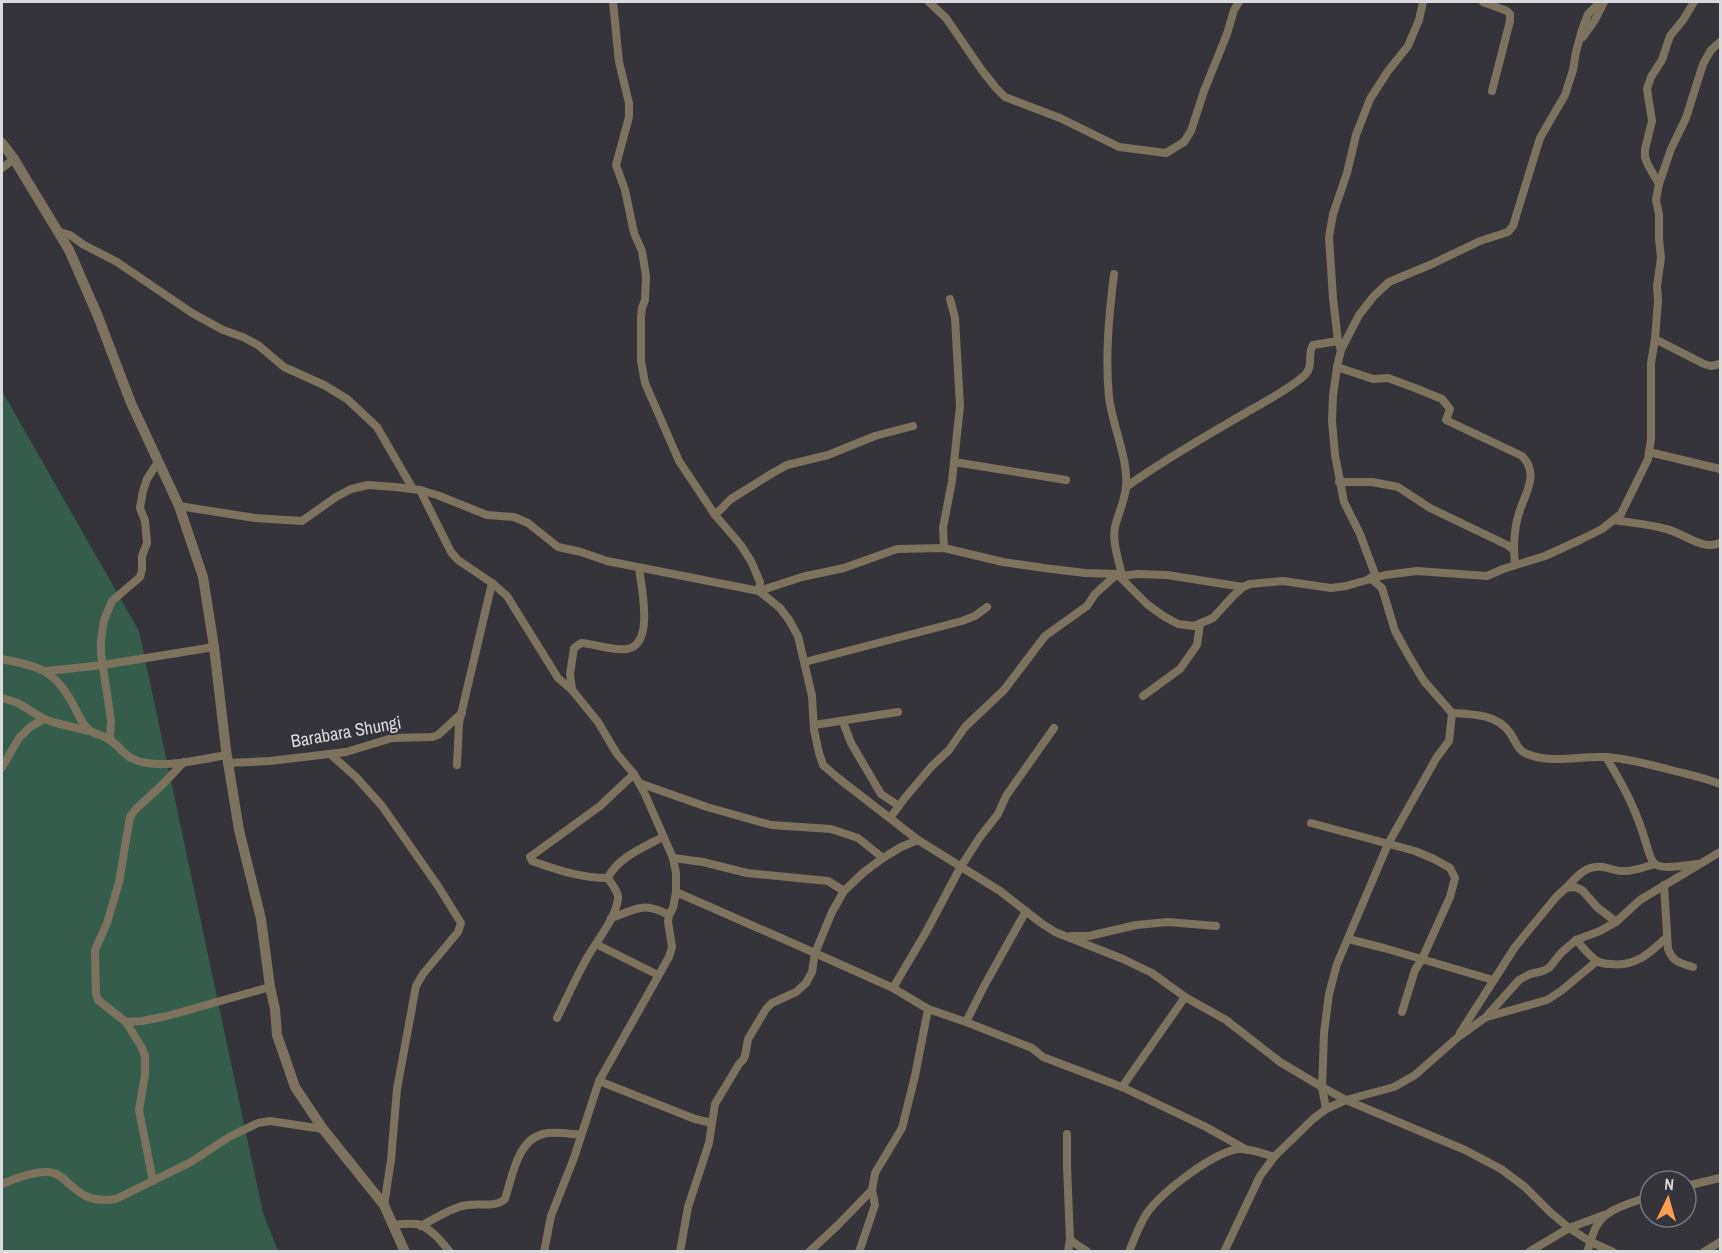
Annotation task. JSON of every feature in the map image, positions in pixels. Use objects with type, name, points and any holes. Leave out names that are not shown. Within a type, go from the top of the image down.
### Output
[{"type":"street","points":[[613,2],[619,62],[629,103],[629,117],[616,165],[626,190],[646,276],[645,300],[641,317],[641,361],[645,383],[679,461],[751,561],[760,582],[759,591]]},
{"type":"street","points":[[930,2],[946,18],[981,69],[1005,97],[1060,118],[1119,147],[1166,153],[1184,142],[1191,131],[1234,10],[1239,2]]},
{"type":"street","points":[[1341,350],[1329,260],[1329,237],[1333,214],[1347,173],[1356,135],[1370,99],[1408,46],[1419,20],[1423,2]]},
{"type":"street","points":[[1483,2],[1510,14],[1491,91]]},
{"type":"street","points":[[1602,2],[1588,14],[1569,85],[1540,138],[1513,226],[1508,232],[1480,241],[1389,282],[1359,315],[1341,350],[1337,367],[1332,421],[1335,456],[1344,502],[1360,534],[1375,577],[1382,588],[1395,632],[1424,681],[1452,712],[1476,714],[1501,723],[1519,749],[1532,755],[1552,759],[1606,757],[1656,766],[1720,784]]},
{"type":"street","points":[[1659,184],[1646,157],[1645,149],[1652,121],[1647,89],[1650,77],[1662,60],[1670,36],[1694,2]]},
{"type":"street","points":[[1114,274],[1107,350],[1110,399],[1125,469],[1126,487],[1114,530],[1120,575],[1148,605],[1165,617],[1187,626],[1200,624],[1213,618],[1243,587],[1250,584],[1283,581],[1331,588],[1375,577],[1416,571],[1487,576],[1545,556],[1580,540],[1621,514],[1648,459],[1651,439],[1652,363],[1661,258],[1656,200],[1671,149],[1686,118],[1703,63],[1720,42]]},
{"type":"street","points":[[2,143],[60,232],[82,278],[131,403],[179,507],[204,577],[227,759],[239,830],[261,920],[277,1035],[295,1087],[323,1129],[384,1206],[405,1251]]},
{"type":"street","points":[[2,168],[14,159]]},
{"type":"street","points":[[60,232],[70,235],[117,262],[223,330],[258,345],[284,367],[324,385],[347,399],[377,427],[451,552],[458,560],[507,596],[558,678],[572,690],[593,715],[617,754],[639,783],[673,858],[676,892],[668,922],[672,947],[669,957],[598,1081],[551,1216],[544,1251]]},
{"type":"street","points":[[945,548],[943,528],[952,481],[960,406],[955,318],[950,299]]},
{"type":"street","points":[[1655,339],[1698,362],[1711,366],[1720,364]]},
{"type":"street","points":[[1126,487],[1153,467],[1276,395],[1306,374],[1310,366],[1310,349],[1313,345],[1338,341]]},
{"type":"street","points":[[1337,367],[1373,379],[1388,378],[1442,399],[1450,409],[1446,420],[1448,422],[1522,456],[1527,461],[1531,480],[1516,522],[1515,565]]},
{"type":"street","points":[[715,514],[731,500],[787,465],[913,426]]},
{"type":"street","points":[[1649,452],[1720,469]]},
{"type":"street","points":[[110,740],[111,720],[101,654],[104,620],[112,601],[140,577],[142,556],[147,543],[145,521],[141,512],[143,491],[147,479],[158,462]]},
{"type":"street","points":[[954,462],[1066,480]]},
{"type":"street","points":[[1339,482],[1372,482],[1398,487],[1430,508],[1514,550]]},
{"type":"street","points":[[179,507],[255,518],[302,521],[351,489],[368,485],[416,490],[488,515],[514,517],[528,523],[558,547],[607,561],[759,591],[780,608],[798,636],[812,696],[814,725],[823,765],[918,840],[1000,891],[1056,932],[1152,973],[1185,997],[1226,1020],[1280,1062],[1322,1087],[1346,1100],[1465,1150],[1501,1169],[1525,1187],[1569,1228],[1591,1242],[1613,1251]]},
{"type":"street","points":[[1614,520],[1667,529],[1704,544],[1719,546]]},
{"type":"street","points":[[759,591],[802,577],[844,568],[897,549],[945,548],[1044,568],[1120,575],[1167,575],[1243,587]]},
{"type":"street","points":[[572,690],[570,674],[573,653],[577,645],[630,649],[635,646],[641,636],[645,623],[639,568]]},
{"type":"street","points":[[890,818],[931,767],[949,750],[965,727],[1004,690],[1045,636],[1087,606],[1095,594],[1120,575]]},
{"type":"street","points":[[457,765],[459,723],[492,583]]},
{"type":"street","points":[[805,662],[962,621],[975,616],[987,607]]},
{"type":"street","points":[[1143,696],[1180,669],[1197,645],[1200,624]]},
{"type":"street","points":[[46,671],[103,665],[214,647]]},
{"type":"street","points":[[2,659],[46,671],[70,699],[89,731]]},
{"type":"street","name":"Barabara Shungi","points":[[2,698],[18,703],[44,719],[89,731],[110,740],[131,758],[151,764],[227,759],[270,761],[345,753],[392,738],[438,735],[462,713]]},
{"type":"street","points":[[814,725],[898,712]]},
{"type":"street","points":[[1326,1109],[1322,1087],[1324,1033],[1329,994],[1337,964],[1388,844],[1437,757],[1449,741],[1452,712]]},
{"type":"street","points":[[2,767],[19,738],[30,727],[44,719]]},
{"type":"street","points":[[843,722],[851,743],[882,794],[899,806]]},
{"type":"street","points":[[892,988],[926,932],[960,868],[998,814],[1006,796],[1054,728]]},
{"type":"street","points":[[330,754],[356,777],[382,806],[461,923],[458,932],[423,974],[416,986],[397,1089],[384,1206]]},
{"type":"street","points":[[1606,757],[1636,812],[1655,864]]},
{"type":"street","points":[[153,1181],[139,1110],[146,1056],[126,1022],[98,1000],[95,950],[107,923],[119,882],[130,817],[184,762]]},
{"type":"street","points":[[608,878],[584,877],[532,861],[530,857],[600,806],[634,774]]},
{"type":"street","points":[[639,783],[706,807],[771,825],[831,829],[858,837],[883,858]]},
{"type":"street","points":[[1311,823],[1415,851],[1450,868],[1455,878],[1450,897],[1422,959],[1414,970],[1402,1012]]},
{"type":"street","points":[[608,878],[616,866],[663,837]]},
{"type":"street","points":[[680,1251],[688,1207],[705,1157],[715,1104],[743,1060],[748,1039],[760,1018],[772,1003],[796,992],[806,983],[812,972],[815,952],[832,912],[844,891],[883,858],[900,847],[918,840]]},
{"type":"street","points":[[1224,1251],[1260,1176],[1294,1136],[1326,1109],[1346,1100],[1394,1087],[1415,1075],[1457,1038],[1486,1017],[1519,980],[1549,968],[1576,940],[1616,922],[1640,900],[1720,853]]},
{"type":"street","points":[[673,858],[703,862],[747,873],[828,881],[844,891]]},
{"type":"street","points":[[1457,1038],[1522,939],[1557,896],[1579,874],[1595,867],[1605,867],[1618,872],[1655,864],[1667,867],[1699,864]]},
{"type":"street","points":[[557,1018],[586,958],[603,935],[611,918],[618,898],[608,878]]},
{"type":"street","points":[[1664,885],[1668,949],[1671,957],[1677,962],[1692,967]]},
{"type":"street","points":[[1566,888],[1575,886],[1582,890],[1597,907],[1616,922]]},
{"type":"street","points":[[676,892],[815,952],[892,988],[928,1009],[1032,1048],[1043,1057],[1122,1087],[1206,1127],[1247,1150]]},
{"type":"street","points":[[611,918],[646,906],[669,915]]},
{"type":"street","points":[[966,1022],[1026,911]]},
{"type":"street","points":[[1066,936],[1089,936],[1136,925],[1168,922],[1216,926]]},
{"type":"street","points":[[1576,940],[1597,961],[1617,965],[1637,961],[1666,938]]},
{"type":"street","points":[[1348,939],[1493,980]]},
{"type":"street","points":[[596,944],[658,975]]},
{"type":"street","points":[[1486,1017],[1547,1000],[1597,961]]},
{"type":"street","points":[[126,1022],[167,1016],[270,987]]},
{"type":"street","points":[[1122,1087],[1185,997]]},
{"type":"street","points":[[859,1251],[875,1205],[872,1190],[875,1173],[902,1128],[928,1009]]},
{"type":"street","points":[[598,1081],[695,1119],[712,1123]]},
{"type":"street","points":[[2,1184],[27,1176],[52,1172],[90,1199],[103,1201],[116,1199],[191,1162],[230,1137],[258,1123],[270,1121],[323,1129]]},
{"type":"street","points":[[421,1226],[460,1207],[470,1204],[496,1204],[505,1200],[523,1149],[537,1136],[558,1132],[581,1135]]},
{"type":"street","points":[[1067,1134],[1070,1240],[1068,1251]]},
{"type":"street","points":[[1129,1251],[1147,1213],[1190,1173],[1209,1160],[1225,1152],[1239,1149],[1274,1157]]},
{"type":"street","points":[[1698,1183],[1720,1178]]},
{"type":"street","points":[[809,1251],[872,1190]]},
{"type":"street","points":[[1530,1251],[1569,1228],[1638,1201]]},
{"type":"street","points":[[1587,1251],[1599,1221],[1606,1214]]},
{"type":"street","points":[[392,1225],[421,1226],[450,1251]]},
{"type":"street","points":[[1070,1240],[1088,1251]]},
{"type":"street","points":[[1704,1251],[1720,1242]]},
{"type":"green space","points":[[2,391],[139,631],[263,1213],[278,1251],[2,1251]]}]
